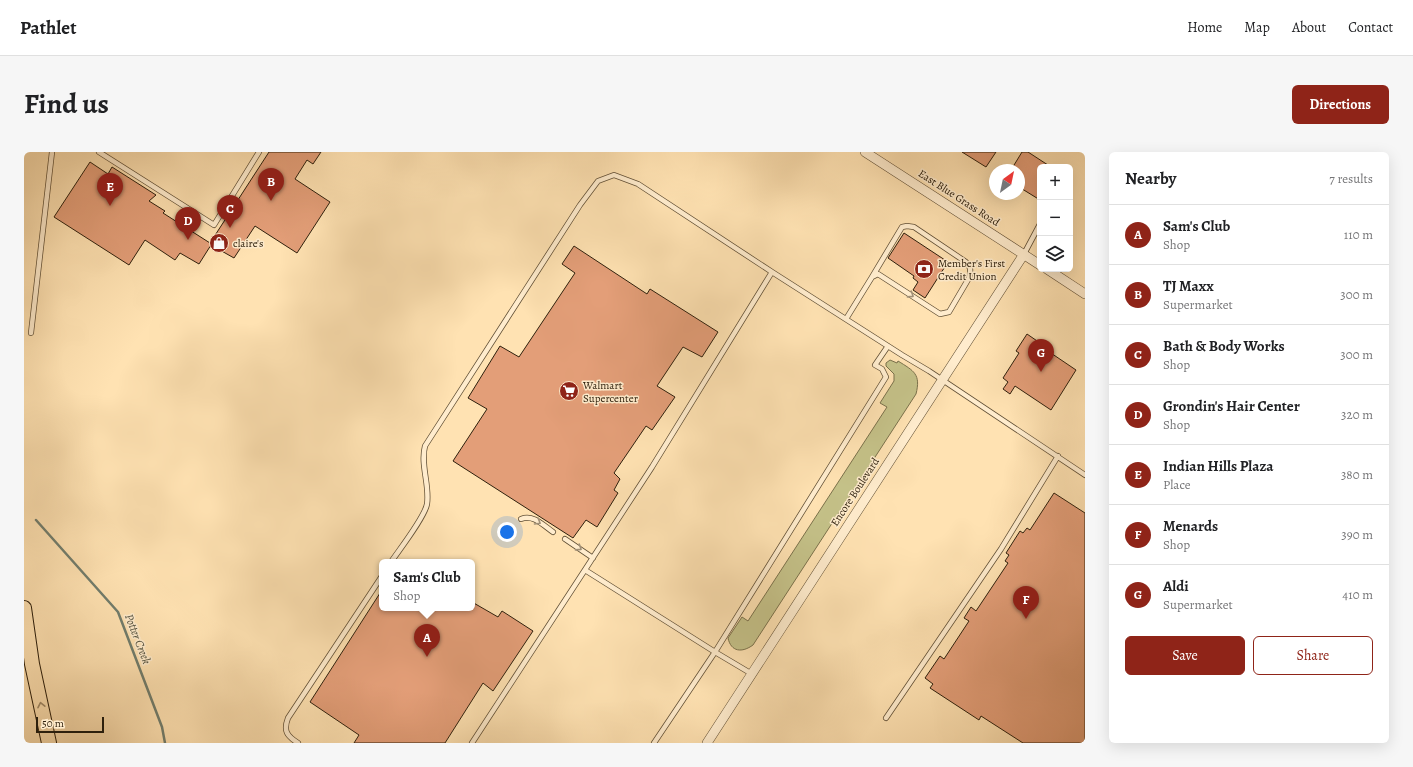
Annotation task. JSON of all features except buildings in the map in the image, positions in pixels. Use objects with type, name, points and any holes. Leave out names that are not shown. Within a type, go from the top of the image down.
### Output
[{"type":"main road","points":[[24,608],[28,662],[49,743]]},
{"type":"street","name":"East Blue Grass Road","points":[[865,152],[1037,263]]},
{"type":"street","name":"Encore Boulevard","points":[[707,743],[1024,254]]},
{"type":"street","points":[[1051,272],[1085,294]]},
{"type":"lane","points":[[31,333],[52,152]]},
{"type":"lane","points":[[99,152],[214,225],[259,152]]},
{"type":"lane","points":[[393,559],[422,516],[427,505],[423,455],[426,446],[580,205],[598,181],[614,175],[638,184],[772,272],[942,380],[1085,475]]},
{"type":"lane","points":[[846,319],[902,228],[907,226],[914,227],[962,259],[970,266],[971,272],[949,312],[940,314],[878,274],[872,277]]},
{"type":"lane","points":[[1024,254],[1037,230]]},
{"type":"lane","points":[[472,743],[652,467],[772,272]]},
{"type":"lane","points":[[654,743],[715,652],[886,377],[882,369],[875,365],[888,346]]},
{"type":"lane","points":[[886,718],[1001,549],[1058,456]]},
{"type":"lane","points":[[520,519],[529,517],[554,532]]},
{"type":"lane","points":[[565,539],[593,558]]},
{"type":"lane","points":[[585,570],[752,674]]},
{"type":"lane","points":[[298,743],[290,738],[286,732],[285,725],[288,718],[379,581]]},
{"type":"shaded area","points":[[890,360],[897,363],[898,361],[915,374],[918,382],[916,394],[753,645],[749,648],[741,650],[734,648],[729,643],[728,638],[742,617],[748,621],[887,407],[880,403],[894,381],[894,374],[886,366],[886,363]]},
{"type":"waterway","name":"Potter Creek","points":[[36,520],[118,612],[162,727],[165,743]]},
{"type":"place","name":"TJ Maxx","points":[[271,201]]},
{"type":"place","name":"Indian Hills Plaza","points":[[110,206]]},
{"type":"place","name":"Bath & Body Works","points":[[230,228]]},
{"type":"place","name":"Grondin's Hair Center","points":[[188,240]]},
{"type":"place","name":"claire's","points":[[219,243]]},
{"type":"place","name":"Member's First Credit Union","points":[[924,269]]},
{"type":"place","name":"Aldi","points":[[1041,372]]},
{"type":"place","name":"Walmart Supercenter","points":[[569,391]]},
{"type":"place","name":"Menards","points":[[1026,619]]},
{"type":"place","name":"Sam's Club","points":[[427,657]]}]
